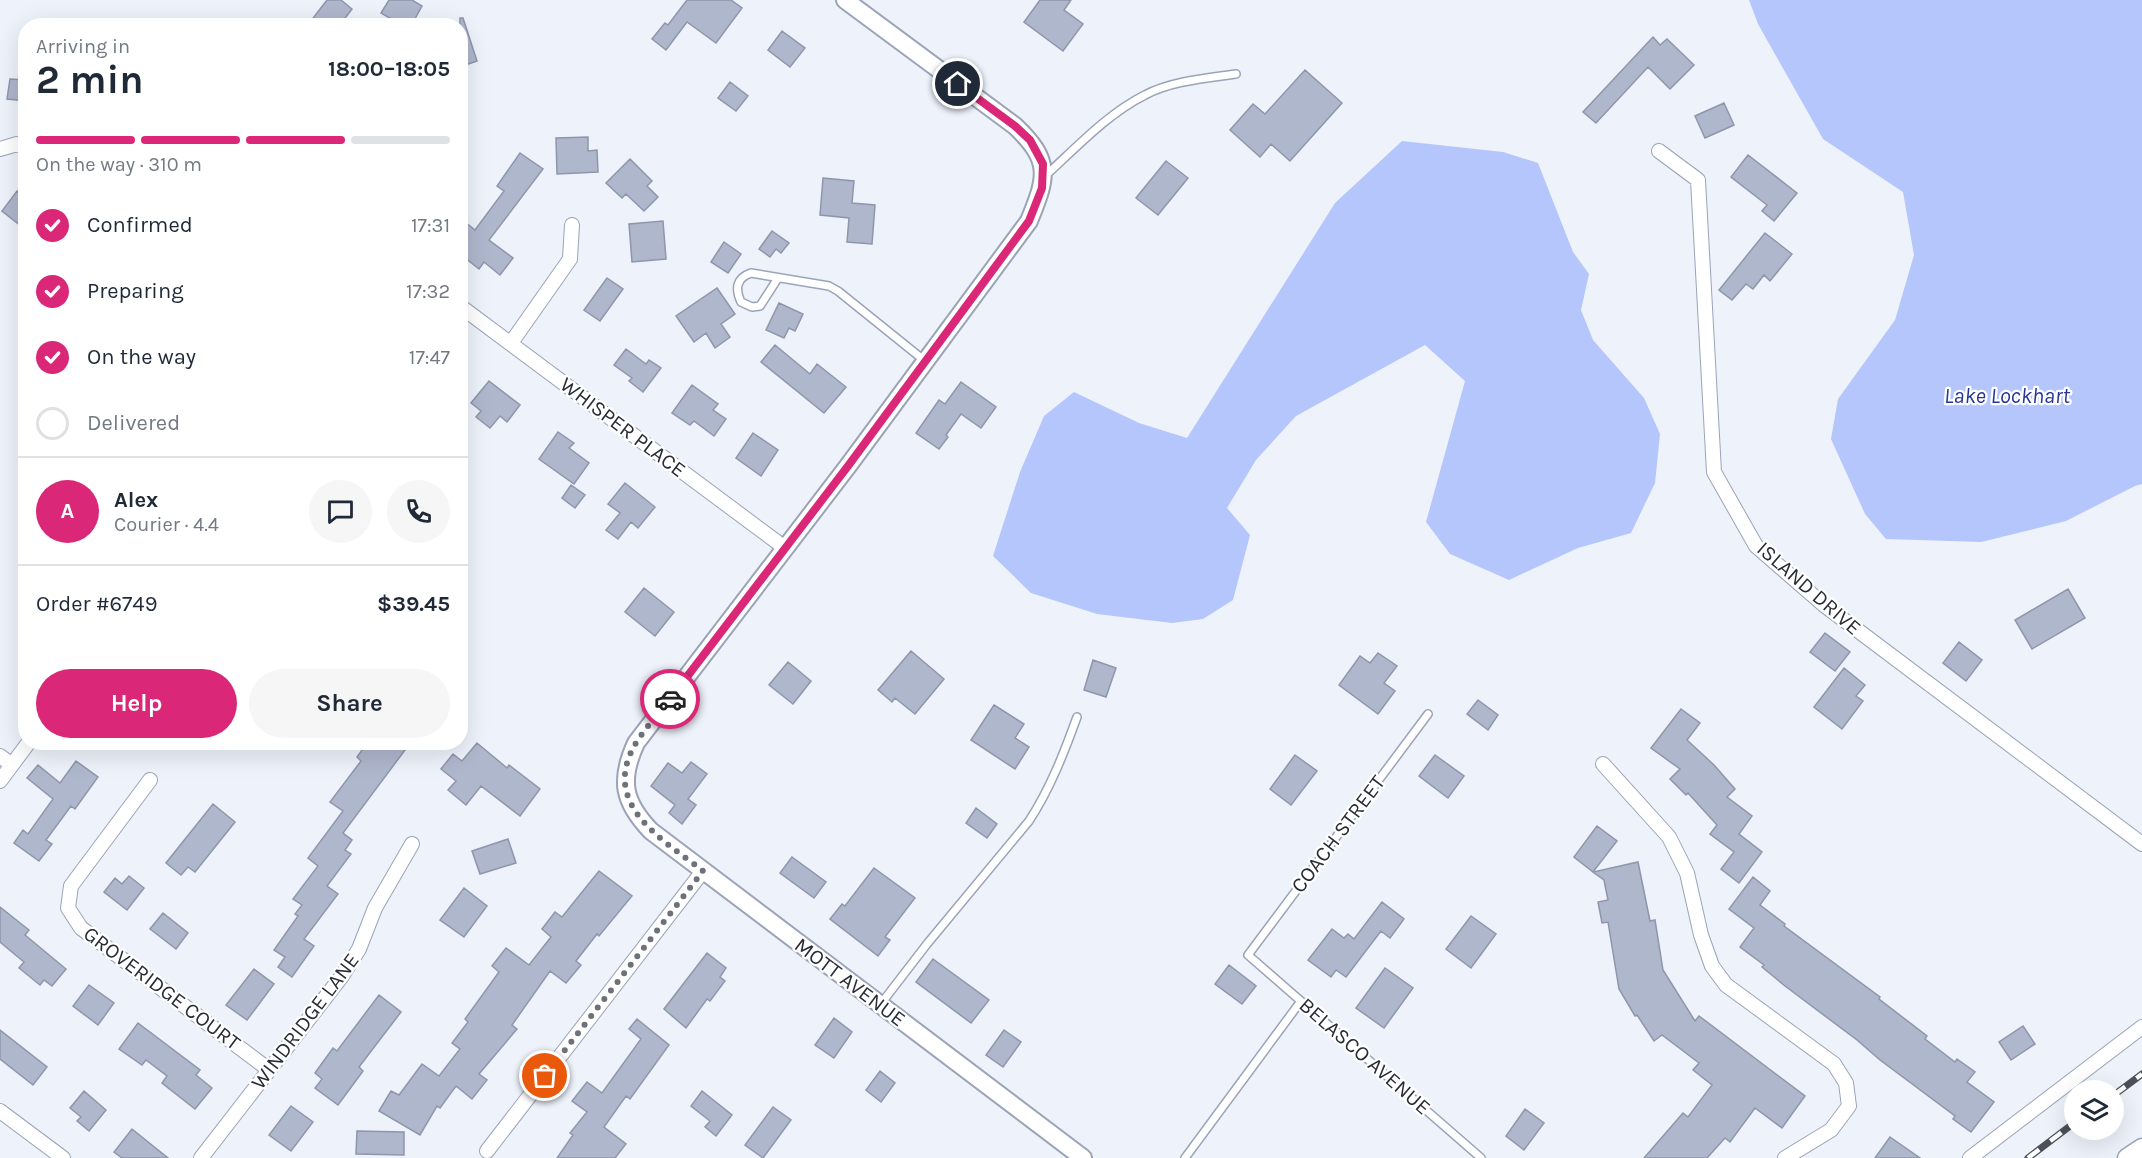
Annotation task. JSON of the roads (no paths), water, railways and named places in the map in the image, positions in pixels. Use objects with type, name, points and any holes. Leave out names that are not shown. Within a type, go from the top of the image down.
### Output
[{"type":"main road","points":[[2127,1158],[2142,1148]]},
{"type":"street","points":[[784,548],[1029,221],[1042,188],[1043,164],[1030,140],[1015,126],[845,0]]},
{"type":"street","points":[[0,149],[18,144]]},
{"type":"street","name":"ISLAND DRIVE","points":[[1659,151],[1698,180],[1714,472],[1756,546],[1824,605],[2142,844]]},
{"type":"street","points":[[511,343],[570,259],[572,225]]},
{"type":"street","name":"WHISPER PLACE","points":[[468,312],[784,548]]},
{"type":"street","name":"MOTT AVENUE","points":[[784,548],[636,743],[627,763],[625,781],[627,796],[636,815],[651,831],[703,871],[1083,1158]]},
{"type":"street","points":[[0,781],[22,750]]},
{"type":"street","points":[[0,756],[12,765]]},
{"type":"street","points":[[1603,764],[1669,837],[1687,873],[1701,935],[1712,966],[1726,985],[1834,1064],[1846,1083],[1849,1106],[1831,1131],[1785,1158]]},
{"type":"street","name":"GROVERIDGE COURT","points":[[150,780],[71,886],[68,908],[81,928],[268,1069]]},
{"type":"street","name":"WINDRIDGE LANE","points":[[201,1158],[342,976],[359,949],[375,909],[412,844]]},
{"type":"street","points":[[487,1150],[703,871]]},
{"type":"street","points":[[1970,1158],[2142,1027]]},
{"type":"street","points":[[0,1111],[63,1158]]},
{"type":"lane","points":[[1042,178],[1117,111],[1148,93],[1192,81],[1236,74]]},
{"type":"lane","points":[[778,278],[760,306],[752,307],[741,302],[737,292],[738,282],[751,273],[829,286],[925,361]]},
{"type":"lane","name":"COACH STREET","points":[[1248,955],[1428,714]]},
{"type":"lane","points":[[880,1005],[927,944],[1029,821],[1040,804],[1077,717]]},
{"type":"lane","name":"BELASCO AVENUE","points":[[1248,955],[1481,1158]]},
{"type":"lane","points":[[1185,1158],[1301,1001]]},
{"type":"water","name":"Lake Lockhart","points":[[1749,0],[2142,0],[2142,484],[2066,521],[1981,542],[1886,539],[1865,514],[1831,439],[1838,399],[1895,320],[1914,255],[1903,192],[1823,139],[1758,24]]},
{"type":"water","points":[[1402,141],[1503,152],[1538,163],[1573,252],[1589,274],[1581,310],[1593,340],[1644,398],[1660,434],[1655,483],[1631,533],[1578,548],[1509,580],[1450,554],[1426,522],[1465,381],[1425,345],[1296,416],[1256,460],[1227,508],[1250,535],[1233,600],[1203,619],[1172,623],[1097,614],[1031,593],[993,556],[1020,472],[1044,416],[1074,392],[1139,423],[1187,438],[1335,203]]},
{"type":"railway","points":[[2124,1088],[2142,1074]]},
{"type":"railway","points":[[2028,1158],[2064,1131]]}]
